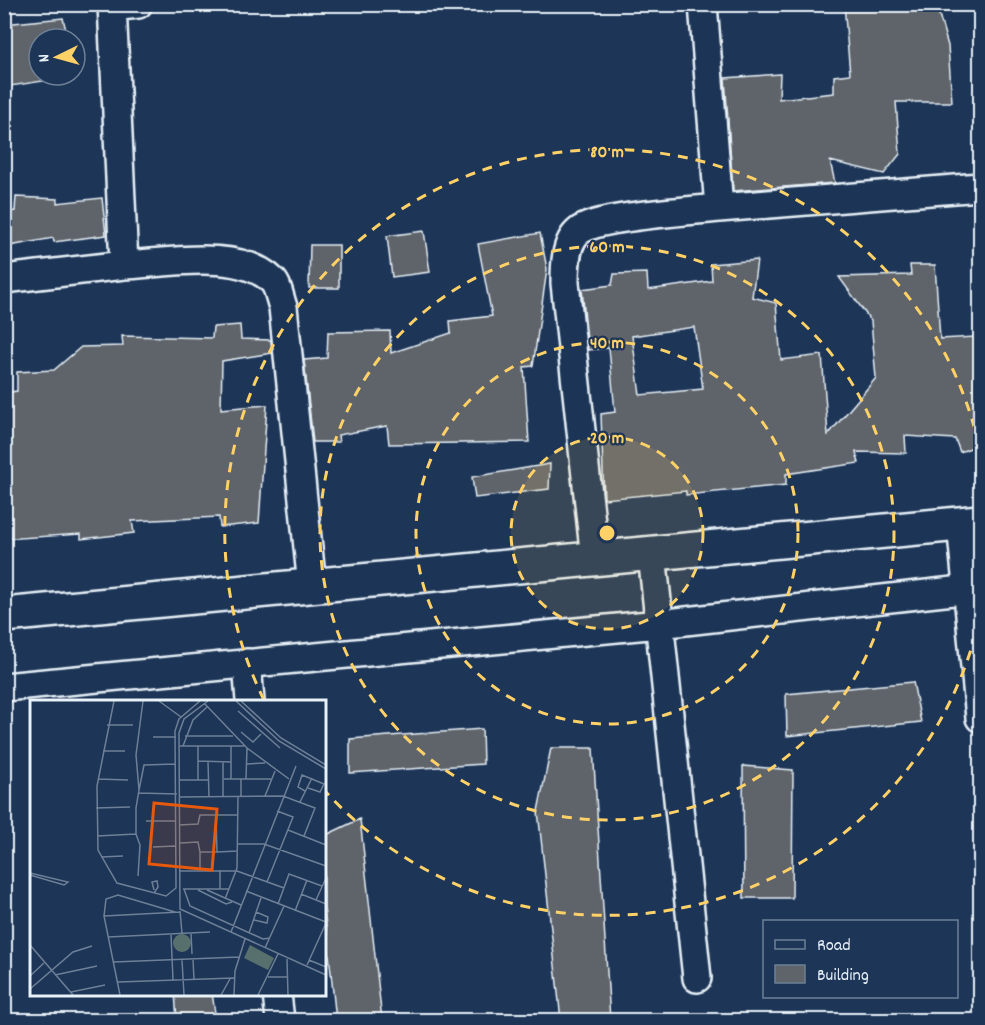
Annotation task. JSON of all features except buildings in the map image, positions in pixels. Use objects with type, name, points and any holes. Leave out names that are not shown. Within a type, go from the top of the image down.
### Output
[{"type":"main road","points":[[4,615],[971,523]]},
{"type":"street","points":[[703,4],[719,208]]},
{"type":"street","points":[[121,5],[124,265]]},
{"type":"street","points":[[595,559],[565,283],[566,254],[578,232],[600,221],[719,208],[981,187]]},
{"type":"street","points":[[4,279],[124,265],[221,260],[248,264],[274,282],[283,307],[312,586]]},
{"type":"street","points":[[971,523],[980,716]]},
{"type":"street","points":[[651,554],[697,978]]},
{"type":"street","points":[[4,687],[659,624],[975,589]]},
{"type":"street","points":[[247,663],[250,700]]},
{"type":"street","points":[[277,995],[279,1020]]}]
